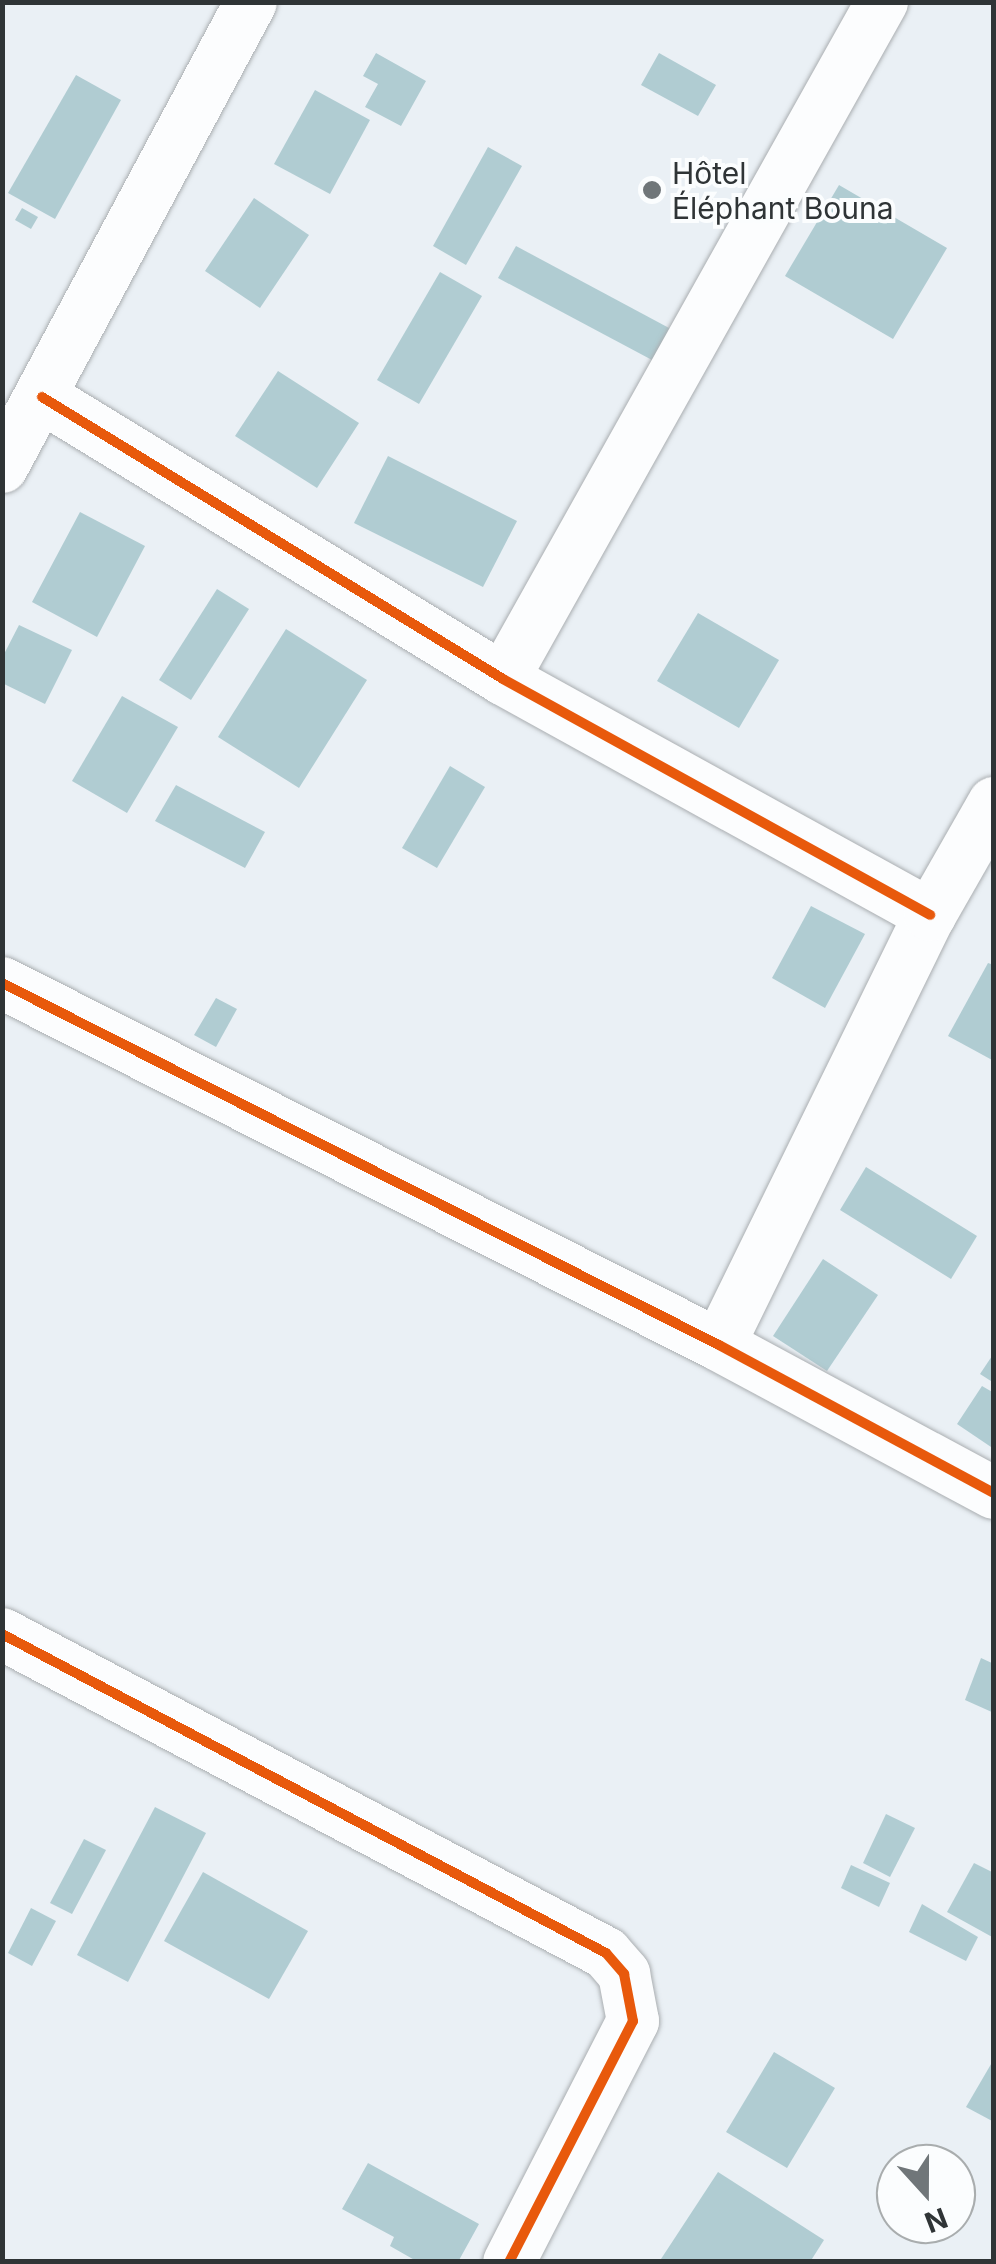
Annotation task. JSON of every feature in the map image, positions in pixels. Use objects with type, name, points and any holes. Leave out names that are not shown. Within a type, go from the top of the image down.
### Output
[{"type":"street","points":[[2,467],[251,2]]},
{"type":"street","points":[[503,679],[882,2]]},
{"type":"street","points":[[42,398],[503,679],[930,915]]},
{"type":"street","points":[[719,1344],[930,915],[994,802]]},
{"type":"street","points":[[2,983],[719,1344],[994,1494]]},
{"type":"street","points":[[2,1634],[592,1945],[624,1974],[634,2021],[509,2262]]},
{"type":"building","points":[[376,53],[426,81],[401,126],[365,107],[378,84],[363,76]]},
{"type":"building","points":[[659,53],[716,85],[698,116],[641,85]]},
{"type":"building","points":[[76,75],[121,100],[55,219],[8,193]]},
{"type":"building","points":[[315,90],[370,120],[330,194],[274,164]]},
{"type":"building","points":[[488,147],[522,166],[466,265],[433,246]]},
{"type":"building","points":[[839,185],[947,248],[893,339],[785,276]]},
{"type":"building","points":[[254,198],[309,235],[260,308],[205,271]]},
{"type":"building","points":[[22,208],[38,217],[31,229],[15,220]]},
{"type":"building","points":[[516,246],[684,336],[667,368],[498,278]]},
{"type":"building","points":[[440,272],[482,296],[419,404],[377,380]]},
{"type":"building","points":[[278,371],[359,423],[317,488],[235,436]]},
{"type":"building","points":[[388,456],[517,521],[483,587],[354,523]]},
{"type":"building","points":[[80,512],[145,546],[97,637],[32,602]]},
{"type":"building","points":[[217,589],[249,609],[191,700],[159,680]]},
{"type":"building","points":[[698,613],[779,660],[739,728],[657,681]]},
{"type":"building","points":[[19,625],[72,650],[45,704],[2,683],[2,658]]},
{"type":"building","points":[[286,629],[367,680],[299,788],[218,737]]},
{"type":"building","points":[[122,696],[178,727],[127,813],[72,781]]},
{"type":"building","points":[[450,766],[485,787],[437,868],[402,848]]},
{"type":"building","points":[[176,785],[265,832],[245,868],[155,821]]},
{"type":"building","points":[[811,906],[865,934],[825,1008],[772,978]]},
{"type":"building","points":[[988,963],[994,965],[994,1061],[948,1036]]},
{"type":"building","points":[[216,998],[237,1009],[216,1047],[194,1035]]},
{"type":"building","points":[[866,1167],[977,1236],[951,1279],[840,1210]]},
{"type":"building","points":[[823,1259],[878,1295],[827,1371],[773,1336]]},
{"type":"building","points":[[994,1353],[994,1383],[980,1374]]},
{"type":"building","points":[[982,1386],[994,1393],[994,1449],[957,1424]]},
{"type":"building","points":[[981,1658],[994,1664],[994,1713],[965,1700]]},
{"type":"building","points":[[155,1807],[206,1833],[128,1982],[77,1955]]},
{"type":"building","points":[[886,1814],[915,1828],[890,1877],[863,1863]]},
{"type":"building","points":[[84,1839],[106,1850],[72,1914],[50,1903]]},
{"type":"building","points":[[974,1863],[994,1873],[994,1938],[947,1912]]},
{"type":"building","points":[[851,1865],[890,1883],[879,1907],[841,1888]]},
{"type":"building","points":[[203,1872],[308,1931],[269,1999],[164,1941]]},
{"type":"building","points":[[922,1904],[978,1937],[966,1961],[909,1932]]},
{"type":"building","points":[[31,1908],[56,1921],[32,1966],[8,1953]]},
{"type":"building","points":[[774,2052],[835,2088],[787,2168],[726,2132]]},
{"type":"building","points":[[994,2059],[994,2122],[966,2107]]},
{"type":"building","points":[[368,2163],[479,2224],[458,2262],[418,2262],[390,2246],[394,2237],[342,2209]]},
{"type":"building","points":[[718,2172],[824,2240],[810,2262],[661,2259]]},
{"type":"cycle path","points":[[42,397],[503,679],[930,915]]},
{"type":"cycle path","points":[[2,983],[719,1345],[994,1493]]},
{"type":"cycle path","points":[[2,1634],[606,1953],[624,1974],[633,2021],[509,2262]]},
{"type":"place","name":"Hôtel Éléphant Bouna","points":[[652,190]]}]
